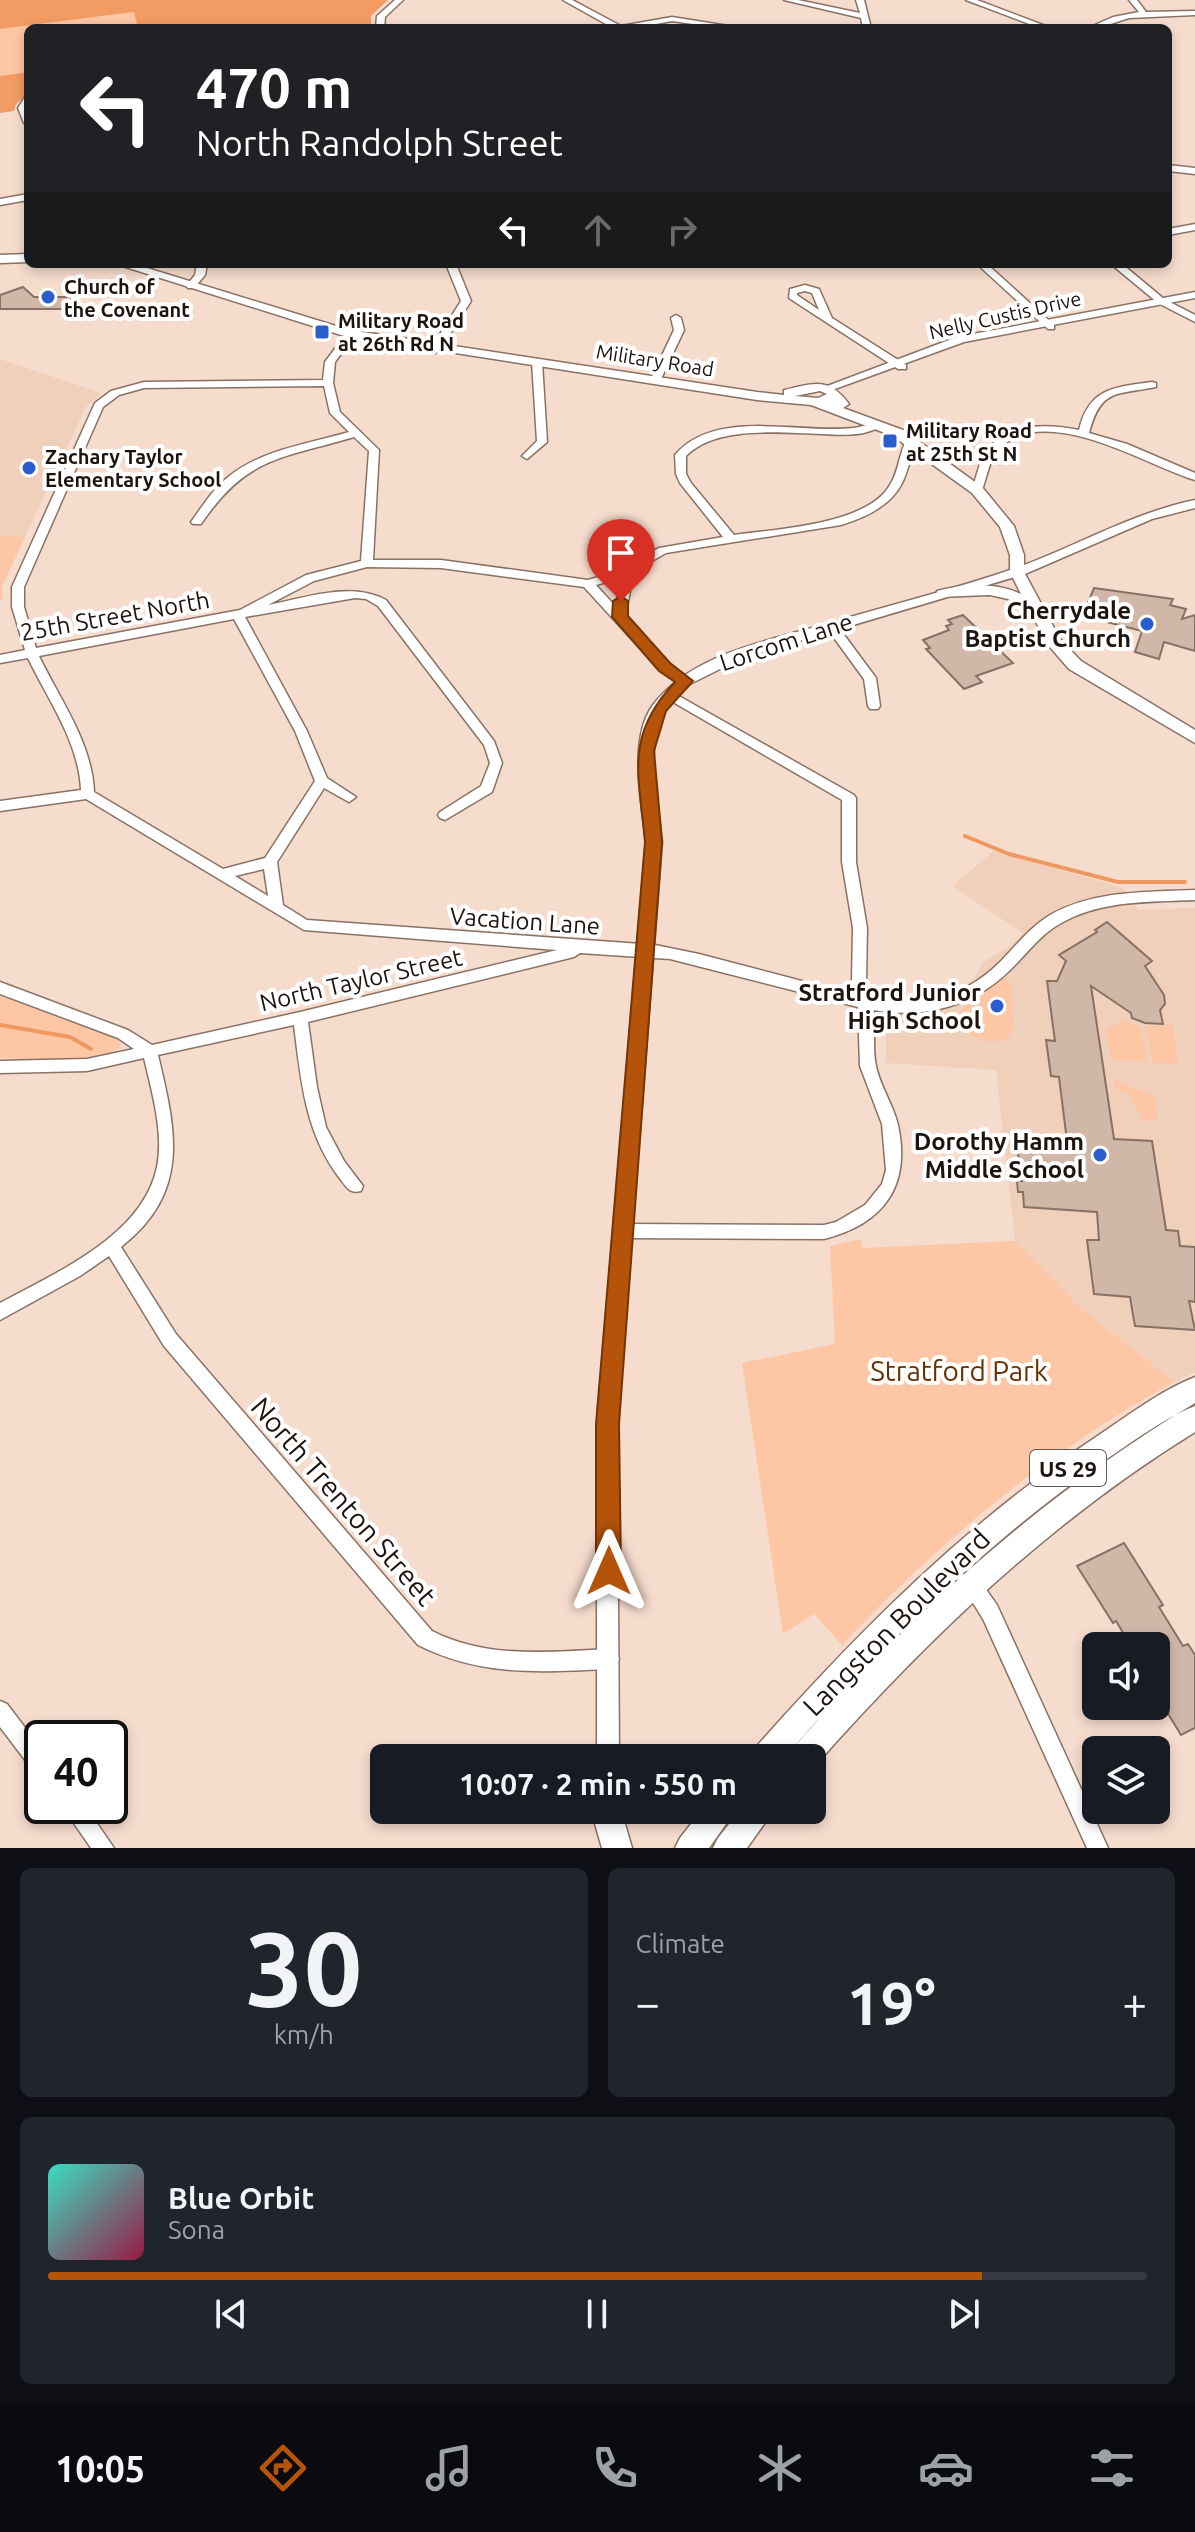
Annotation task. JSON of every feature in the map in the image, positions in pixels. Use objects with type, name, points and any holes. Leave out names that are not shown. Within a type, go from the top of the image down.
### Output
[{"type":"main road","points":[[0,259],[24,258]]},
{"type":"main road","name":"Military Road","points":[[135,268],[351,333],[362,339],[767,396],[810,397],[877,425],[911,441],[977,490],[1007,526],[1017,555],[1017,572],[1054,642],[1075,665],[1195,737]]},
{"type":"main road","points":[[810,397],[834,393],[857,419]]},
{"type":"main road","points":[[942,594],[1001,591],[1025,602],[1041,621]]},
{"type":"main road","name":"Langston Boulevard","points":[[815,1744],[901,1649],[960,1572],[1078,1461],[1195,1389]]},
{"type":"main road","name":"Langston Boulevard","points":[[777,1744],[883,1628],[960,1572],[1195,1418]]},
{"type":"main road","points":[[785,1735],[793,1744]]},
{"type":"main road","points":[[610,1824],[617,1848]]},
{"type":"main road","points":[[690,1848],[710,1824]]},
{"type":"main road","points":[[728,1848],[748,1824]]},
{"type":"street","points":[[380,24],[381,16],[399,0]]},
{"type":"street","points":[[567,0],[613,24]]},
{"type":"street","points":[[788,0],[862,16]]},
{"type":"street","points":[[860,0],[865,24]]},
{"type":"street","points":[[970,0],[1036,24]]},
{"type":"street","points":[[1133,0],[1145,15]]},
{"type":"street","points":[[1102,24],[1114,19],[1145,15],[1195,13]]},
{"type":"street","points":[[649,24],[684,19],[713,24]]},
{"type":"street","points":[[1172,168],[1195,171]]},
{"type":"street","points":[[0,202],[24,198]]},
{"type":"street","points":[[1172,231],[1195,227]]},
{"type":"street","points":[[191,286],[201,268]]},
{"type":"street","points":[[437,348],[466,301],[453,268]]},
{"type":"street","points":[[986,268],[1049,324]]},
{"type":"street","points":[[1121,268],[1165,303],[1195,319]]},
{"type":"street","name":"Nelly Custis Drive","points":[[834,393],[899,364],[963,341],[1195,298]]},
{"type":"street","points":[[655,381],[679,330],[676,318]]},
{"type":"street","points":[[827,318],[899,364]]},
{"type":"street","points":[[351,333],[330,362],[328,383],[335,413],[370,443],[375,458],[367,563]]},
{"type":"street","points":[[527,456],[542,442],[537,362]]},
{"type":"street","points":[[0,806],[88,794],[86,765],[17,618],[18,587],[99,405],[115,393],[144,385],[328,383]]},
{"type":"street","points":[[1084,432],[1087,412],[1101,397],[1121,389],[1152,385]]},
{"type":"street","points":[[730,538],[681,473],[680,459],[692,443],[729,431],[843,432],[877,425]]},
{"type":"street","points":[[977,490],[988,455],[1006,439],[1037,430],[1084,432],[1195,477]]},
{"type":"street","points":[[197,522],[216,493],[244,467],[279,452],[357,433]]},
{"type":"street","name":"25th Street North","points":[[238,616],[310,578],[367,563],[441,564],[588,584],[634,567],[663,550],[820,527],[860,515],[895,487],[911,441]]},
{"type":"street","name":"Lorcom Lane","points":[[608,1744],[607,1424],[654,821],[645,751],[653,721],[670,695],[685,681],[737,655],[1017,572],[1047,562],[1133,519],[1195,504]]},
{"type":"street","points":[[620,617],[626,580],[634,567]]},
{"type":"street","points":[[588,584],[664,667],[685,681]]},
{"type":"street","name":"25th Street North","points":[[0,659],[238,616],[292,603],[355,594],[369,596],[382,603],[490,744],[496,763],[487,789],[476,800],[445,815]]},
{"type":"street","points":[[238,616],[301,731],[322,781],[349,797]]},
{"type":"street","points":[[832,627],[870,678],[874,706]]},
{"type":"street","points":[[624,1231],[824,1232],[840,1228],[871,1210],[889,1187],[894,1170],[890,1124],[868,1066],[864,1002],[859,981],[860,928],[849,862],[849,798],[670,695]]},
{"type":"street","points":[[276,905],[270,862],[322,781]]},
{"type":"street","name":"Vacation Lane","points":[[88,794],[225,874],[304,925],[549,943],[581,949],[674,953],[864,1002],[916,1008],[941,1005],[971,991],[1003,969],[1038,931],[1065,913],[1090,903],[1195,895]]},
{"type":"street","points":[[225,874],[270,862]]},
{"type":"street","name":"North Taylor Street","points":[[0,1067],[87,1065],[300,1018],[581,949]]},
{"type":"street","points":[[0,988],[123,1034],[150,1051],[166,1166],[153,1203],[139,1223],[112,1246],[0,1312]]},
{"type":"street","points":[[300,1018],[316,1128],[331,1159],[355,1186]]},
{"type":"street","name":"North Trenton Street","points":[[112,1246],[177,1349],[425,1638],[456,1653],[487,1658],[609,1659]]},
{"type":"street","points":[[960,1572],[990,1612],[1098,1848]]},
{"type":"street","points":[[0,1711],[24,1742]]},
{"type":"street","points":[[86,1824],[104,1848]]},
{"type":"street","points":[[602,1848],[605,1824]]},
{"type":"shaded area","points":[[0,0],[388,0],[371,16],[371,24],[137,24],[134,12],[0,29]]},
{"type":"shaded area","points":[[24,73],[24,97],[16,104],[14,111],[0,113],[0,76]]},
{"type":"shaded area","name":"Zachary Taylor Elementary School","points":[[0,359],[101,393],[86,407],[2,586],[3,600],[0,600]]},
{"type":"shaded area","name":"Dorothy Hamm Middle School","points":[[994,851],[1123,888],[1138,910],[1195,908],[1195,1372],[1175,1382],[1084,1311],[1015,1241],[996,1070],[886,1063],[886,996],[933,997],[955,990],[974,979],[983,962],[1008,948],[1023,933],[952,886]]},
{"type":"green space","points":[[135,12],[137,24],[40,24]]},
{"type":"green space","points":[[24,26],[24,73],[0,76],[0,29]]},
{"type":"green space","points":[[0,535],[25,537],[2,586],[3,600],[0,600]]},
{"type":"green space","points":[[1003,978],[1011,984],[1014,1031],[996,1042],[976,1038],[964,1029],[960,1012],[969,1001]]},
{"type":"green space","points":[[0,995],[119,1039],[120,1047],[109,1054],[79,1060],[0,1058]]},
{"type":"green space","points":[[1123,1018],[1133,1026],[1141,1027],[1147,1062],[1111,1060],[1106,1030]]},
{"type":"green space","points":[[1173,1024],[1178,1064],[1153,1063],[1146,1027]]},
{"type":"green space","points":[[1114,1080],[1155,1096],[1158,1119],[1144,1122],[1127,1091],[1116,1090]]},
{"type":"green space","name":"Stratford Park","points":[[861,1239],[862,1248],[1015,1241],[1084,1311],[1175,1382],[1084,1437],[998,1500],[918,1570],[842,1645],[814,1614],[783,1634],[742,1363],[835,1344],[830,1246]]},
{"type":"building","name":"Church of the Covenant","points":[[23,287],[34,297],[72,297],[67,309],[0,309],[0,295]]},
{"type":"building","name":"Cherrydale Baptist Church","points":[[1094,588],[1173,599],[1170,605],[1186,609],[1182,619],[1195,615],[1195,651],[1164,642],[1159,659],[1135,652],[1142,631],[1103,621],[1095,613],[1098,607],[1087,605]]},
{"type":"building","points":[[963,615],[1013,663],[976,676],[982,682],[964,689],[926,649],[930,648],[923,640],[949,630],[946,626],[952,624],[948,620]]},
{"type":"building","name":"Dorothy Hamm Middle School","points":[[1107,922],[1152,961],[1145,966],[1164,995],[1165,1004],[1160,1010],[1163,1024],[1145,1023],[1132,1018],[1131,1013],[1091,986],[1114,1139],[1152,1141],[1166,1230],[1178,1231],[1180,1246],[1195,1247],[1195,1302],[1189,1301],[1195,1330],[1135,1326],[1130,1297],[1094,1294],[1087,1240],[1099,1240],[1097,1212],[1024,1207],[1023,1192],[1018,1192],[1017,1181],[1022,1181],[1017,1146],[1068,1149],[1059,1077],[1051,1076],[1046,1040],[1055,1041],[1047,981],[1057,981],[1066,961],[1059,955],[1097,932],[1095,930]]},
{"type":"building","points":[[1124,1543],[1163,1605],[1159,1607],[1183,1646],[1188,1644],[1195,1655],[1195,1728],[1181,1735],[1170,1717],[1170,1632],[1123,1632],[1116,1621],[1113,1623],[1077,1566]]},
{"type":"waterway","points":[[965,836],[1009,854],[1118,882],[1185,882]]},
{"type":"waterway","points":[[0,1025],[70,1037],[91,1049]]},
{"type":"place","name":"Church of the Covenant","points":[[48,297]]},
{"type":"place","name":"Military Road at 26th Rd N","points":[[322,332]]},
{"type":"place","name":"Military Road at 25th St N","points":[[890,441]]},
{"type":"place","name":"Zachary Taylor Elementary School","points":[[29,468]]},
{"type":"place","name":"Cherrydale Baptist Church","points":[[1147,624]]},
{"type":"place","name":"Stratford Junior High School","points":[[997,1006]]},
{"type":"place","name":"Dorothy Hamm Middle School","points":[[1100,1155]]},
{"type":"route","points":[[609,1571],[607,1424],[654,842],[645,751],[658,709],[685,681],[664,667],[620,617],[621,601]]}]
